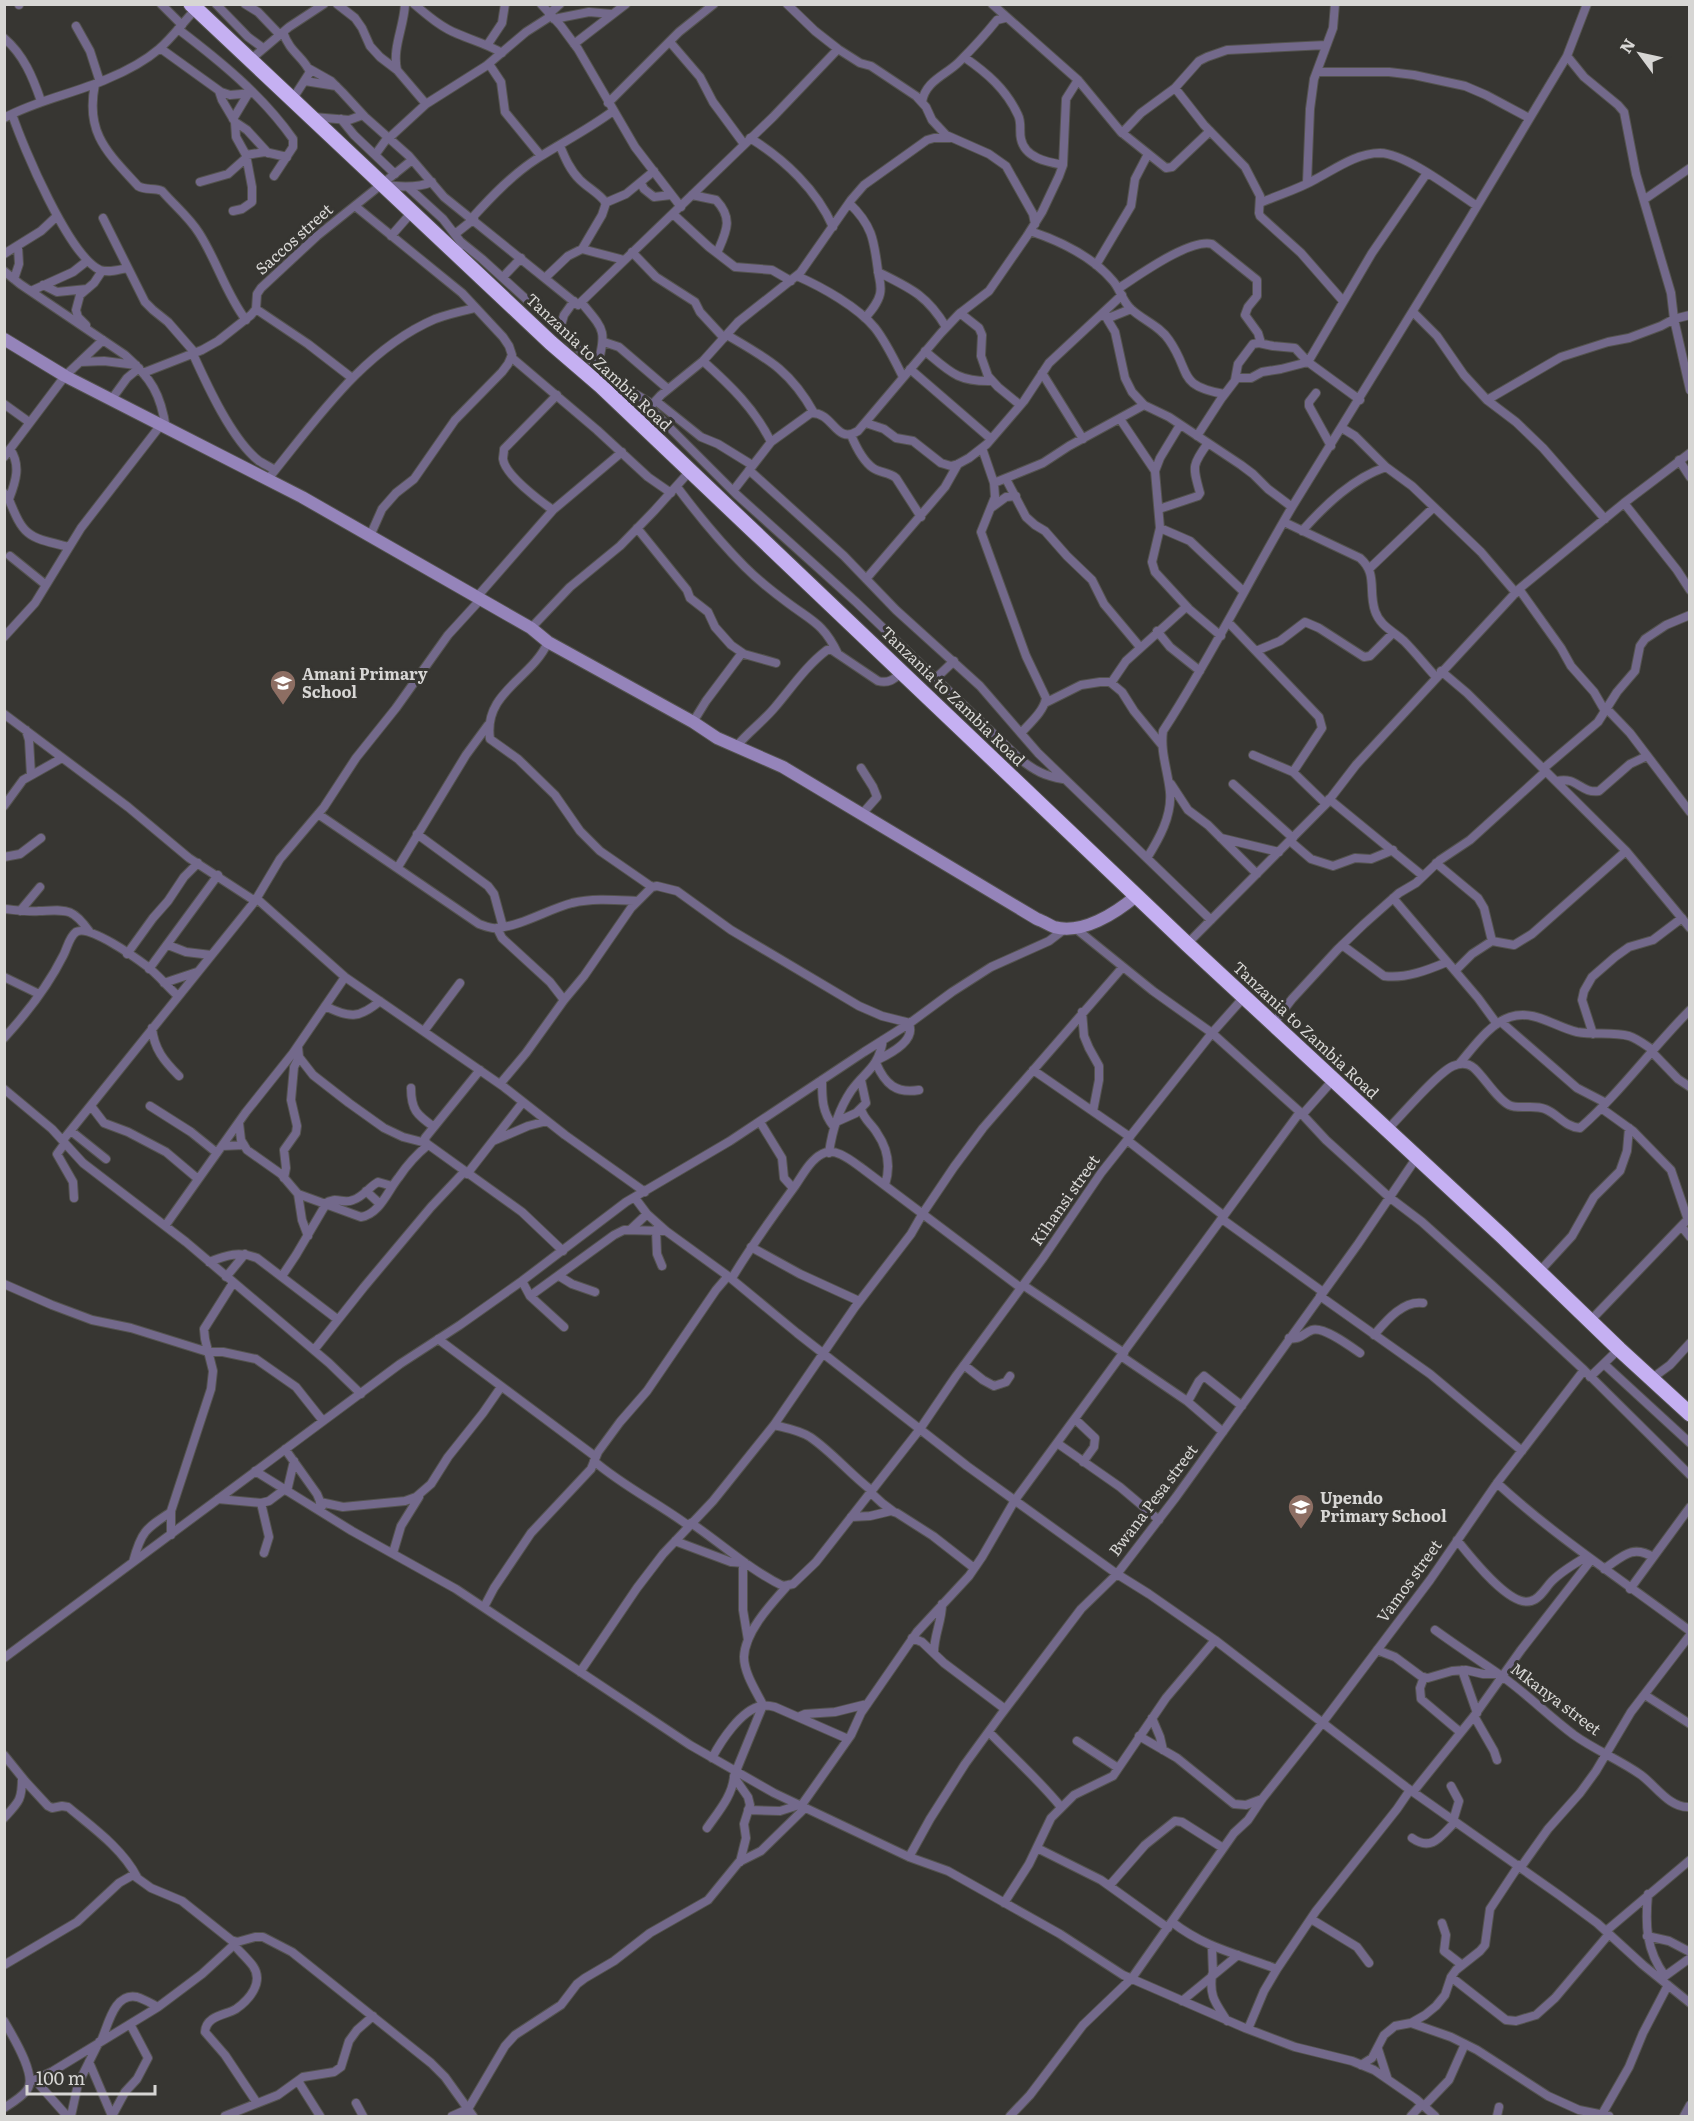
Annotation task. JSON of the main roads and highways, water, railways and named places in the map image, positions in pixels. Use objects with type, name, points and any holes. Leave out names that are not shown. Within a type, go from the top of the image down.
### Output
[{"type":"highway","name":"Tanzania to Zambia Road","points":[[194,7],[382,185],[638,421],[1136,896],[1689,1414]]},
{"type":"place","name":"Amani Primary School","points":[[283,706]]},
{"type":"place","name":"Upendo Primary School","points":[[1301,1530]]}]
